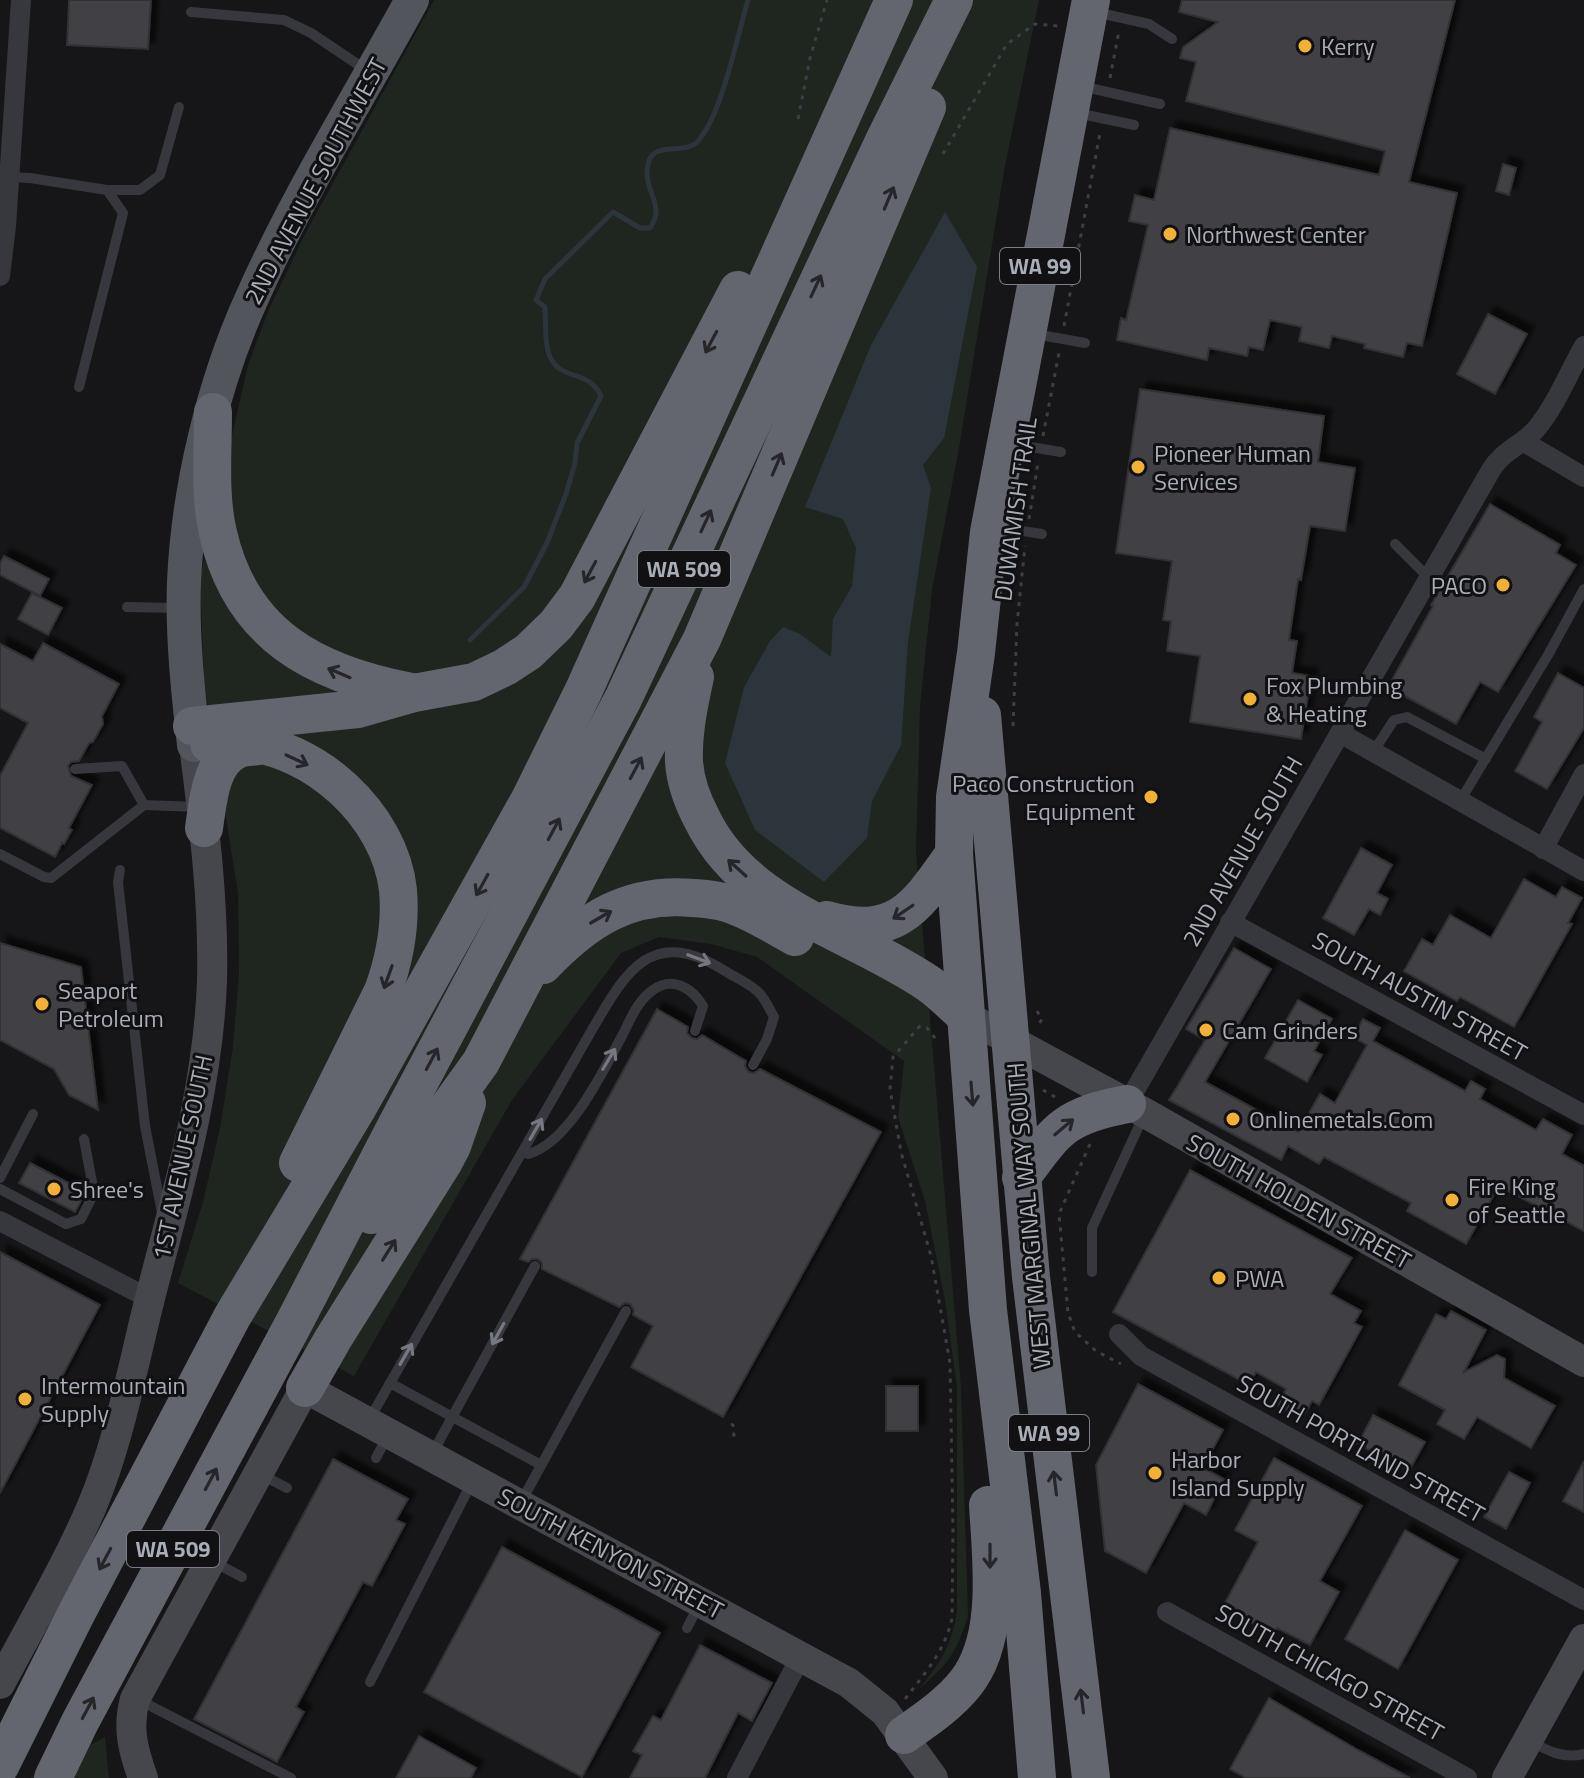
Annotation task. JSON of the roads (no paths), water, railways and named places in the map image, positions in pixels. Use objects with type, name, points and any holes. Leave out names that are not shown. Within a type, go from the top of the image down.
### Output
[{"type":"highway","points":[[193,736],[358,709],[414,693],[474,682],[528,652],[556,625],[577,597],[892,0]]},
{"type":"highway","name":"WA 509","points":[[4,1760],[232,1317],[358,1107],[530,799],[583,692],[892,0]]},
{"type":"highway","name":"WA 509","points":[[53,1778],[623,699],[877,156],[954,0]]},
{"type":"highway","points":[[295,1321],[481,1062],[702,639],[948,57],[969,0]]},
{"type":"highway","name":"WEST MARGINAL WAY SOUTH","points":[[1091,1778],[1044,1591],[988,1310],[955,1031],[954,854],[955,797],[990,526],[1024,446],[1089,102],[1097,14]]},
{"type":"highway","points":[[213,412],[217,532],[226,561],[243,597],[264,624],[286,644],[317,664],[355,680],[414,693]]},
{"type":"highway","points":[[702,639],[688,710],[684,763],[693,802],[710,836],[731,864],[759,887],[930,985],[955,1031]]},
{"type":"highway","name":"WEST MARGINAL WAY SOUTH","points":[[976,653],[1025,1032],[1021,1178],[1044,1591],[1037,1778]]},
{"type":"highway","points":[[193,736],[258,745],[298,759],[321,772],[365,812],[381,837],[398,887],[399,915],[393,965],[383,991],[230,1303],[232,1317]]},
{"type":"highway","points":[[203,818],[219,768],[237,749],[258,745]]},
{"type":"highway","points":[[801,913],[848,926],[869,927],[886,923],[906,913],[920,899],[954,854]]},
{"type":"highway","points":[[522,987],[566,941],[593,921],[621,906],[648,898],[673,896],[733,905],[932,1013],[955,1031]]},
{"type":"highway","points":[[305,1388],[452,1146],[481,1062]]},
{"type":"highway","points":[[1021,1178],[1053,1136],[1075,1118],[1100,1109],[1136,1109]]},
{"type":"highway","points":[[904,1735],[946,1705],[965,1684],[975,1670],[988,1637],[991,1554],[984,1415],[988,1310]]},
{"type":"main road","name":"2ND AVENUE SOUTHWEST","points":[[213,412],[250,301],[288,225],[412,0]]},
{"type":"main road","name":"1ST AVENUE SOUTH","points":[[193,736],[184,608],[190,515],[213,412]]},
{"type":"street","points":[[0,276],[10,177],[21,0]]},
{"type":"street","name":"2ND AVENUE SOUTH","points":[[1136,1109],[1230,922],[1498,459],[1524,442],[1540,425],[1584,346]]},
{"type":"street","points":[[1524,442],[1584,477]]},
{"type":"street","points":[[1340,733],[1584,871]]},
{"type":"street","name":"1ST AVENUE SOUTH","points":[[0,1684],[93,1504],[125,1403],[192,1134],[207,1039],[213,935],[193,736]]},
{"type":"street","points":[[1543,849],[1584,774]]},
{"type":"street","name":"SOUTH AUSTIN STREET","points":[[1230,922],[1584,1115]]},
{"type":"street","name":"SOUTH HOLDEN STREET","points":[[955,1031],[1025,1032],[1136,1109],[1584,1362]]},
{"type":"street","points":[[0,1221],[150,1299]]},
{"type":"street","name":"SOUTH PORTLAND STREET","points":[[1119,1334],[1141,1356],[1584,1600]]},
{"type":"street","points":[[143,1778],[133,1750],[131,1732],[135,1699],[305,1388]]},
{"type":"street","name":"SOUTH KENYON STREET","points":[[305,1388],[378,1438],[431,1456],[520,1504],[694,1615],[801,1656],[865,1694],[904,1735],[933,1778]]},
{"type":"street","name":"SOUTH CHICAGO STREET","points":[[1167,1612],[1467,1778]]},
{"type":"street","points":[[1507,1778],[1584,1639]]},
{"type":"street","points":[[737,1778],[801,1656]]},
{"type":"lane","points":[[191,12],[284,20],[311,33],[372,73]]},
{"type":"lane","points":[[1097,14],[1149,24],[1172,39]]},
{"type":"lane","points":[[1089,102],[1160,104]]},
{"type":"lane","points":[[1089,102],[1134,125]]},
{"type":"lane","points":[[10,177],[107,190],[140,190],[160,175],[179,107]]},
{"type":"lane","points":[[79,387],[123,213],[107,190]]},
{"type":"lane","points":[[1045,335],[1085,343]]},
{"type":"lane","points":[[1024,446],[1061,452]]},
{"type":"lane","points":[[990,526],[1042,534]]},
{"type":"lane","points":[[1395,544],[1429,578]]},
{"type":"lane","points":[[1460,801],[1584,589]]},
{"type":"lane","points":[[127,607],[184,608]]},
{"type":"lane","points":[[1373,752],[1394,720],[1407,717],[1486,759]]},
{"type":"lane","points":[[75,769],[122,766],[144,805],[203,818]]},
{"type":"lane","points":[[0,854],[51,878],[144,805]]},
{"type":"lane","points":[[120,870],[118,882],[145,1126],[167,1237]]},
{"type":"lane","points":[[378,1438],[390,1383],[615,990],[632,970],[655,954],[681,952],[715,965],[761,994],[774,1017],[767,1039],[753,1065]]},
{"type":"lane","points":[[523,1151],[528,1154],[536,1152],[568,1125],[640,1003],[652,990],[663,984],[678,983],[695,993],[703,1006],[695,1031]]},
{"type":"lane","points":[[1092,1272],[1092,1228],[1135,1140],[1136,1109]]},
{"type":"lane","points":[[0,1178],[33,1114]]},
{"type":"lane","points":[[0,1189],[66,1224],[81,1219],[94,1193],[84,1139]]},
{"type":"lane","points":[[431,1456],[535,1266]]},
{"type":"lane","points":[[520,1504],[626,1311]]},
{"type":"lane","points":[[390,1383],[541,1465]]},
{"type":"lane","points":[[259,1473],[287,1488]]},
{"type":"lane","points":[[370,1682],[473,1479]]},
{"type":"lane","points":[[210,1561],[242,1577]]},
{"type":"lane","points":[[135,1699],[291,1778]]},
{"type":"lane","points":[[1528,1740],[1564,1757],[1584,1754]]},
{"type":"waterway","points":[[470,640],[524,587],[547,543],[566,494],[577,443],[601,396],[589,382],[562,370],[551,359],[546,341],[545,307],[536,300],[545,279],[613,212],[640,228],[650,228],[656,212],[647,174],[651,156],[663,150],[693,145],[707,128],[722,94],[748,0]]},
{"type":"place","name":"Kerry","points":[[1305,46]]},
{"type":"place","name":"Northwest Center","points":[[1170,234]]},
{"type":"place","name":"Pioneer Human Services","points":[[1138,467]]},
{"type":"place","name":"PACO","points":[[1503,585]]},
{"type":"place","name":"Fox Plumbing & Heating","points":[[1250,699]]},
{"type":"place","name":"Paco Construction Equipment","points":[[1151,797]]},
{"type":"place","name":"Seaport Petroleum","points":[[42,1004]]},
{"type":"place","name":"Cam Grinders","points":[[1206,1030]]},
{"type":"place","name":"Onlinemetals.Com","points":[[1233,1119]]},
{"type":"place","name":"Shree's","points":[[54,1189]]},
{"type":"place","name":"Fire King of Seattle","points":[[1452,1200]]},
{"type":"place","name":"PWA","points":[[1219,1278]]},
{"type":"place","name":"Intermountain Supply","points":[[25,1399]]},
{"type":"place","name":"Harbor Island Supply","points":[[1155,1473]]}]
